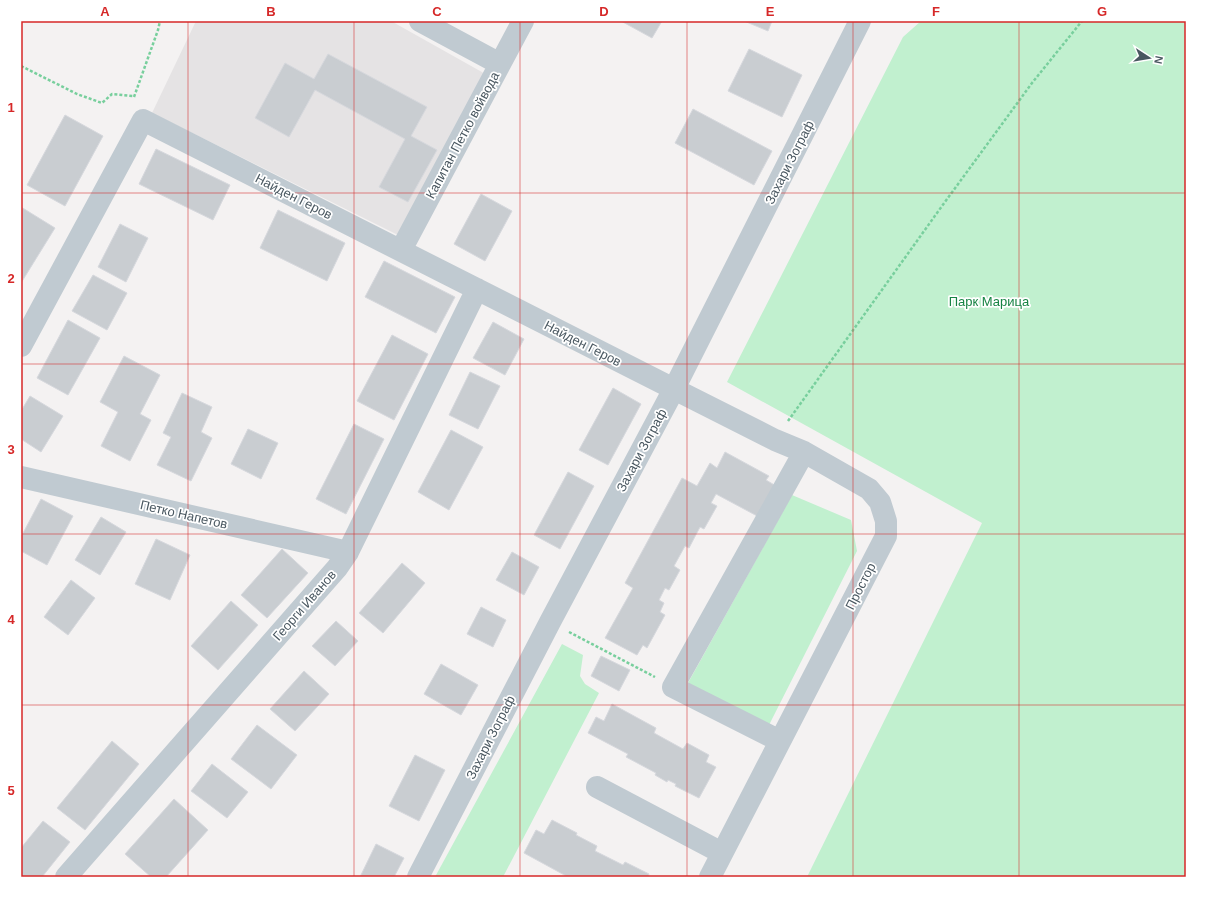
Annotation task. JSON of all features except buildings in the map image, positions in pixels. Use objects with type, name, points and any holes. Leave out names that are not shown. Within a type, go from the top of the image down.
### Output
[{"type":"street","points":[[420,21],[500,64]]},
{"type":"street","name":"Капитан Петко войвода","points":[[401,250],[523,21]]},
{"type":"street","name":"Захари Зограф","points":[[418,877],[550,622],[674,389],[860,21]]},
{"type":"street","points":[[21,346],[143,120]]},
{"type":"street","name":"Найден Геров","points":[[143,120],[674,389]]},
{"type":"street","name":"Георги Иванов","points":[[66,877],[332,574],[348,552],[477,289]]},
{"type":"street","name":"Простор","points":[[674,389],[775,440],[804,452],[869,489],[880,502],[886,522],[886,536],[710,877]]},
{"type":"street","points":[[780,741],[673,687],[804,452]]},
{"type":"street","name":"Петко Напетов","points":[[21,477],[348,552]]},
{"type":"street","points":[[597,786],[722,853]]},
{"type":"path","points":[[143,120],[133,96],[160,21]]},
{"type":"path","points":[[775,440],[951,193],[1032,83],[1082,21]]},
{"type":"path","points":[[21,66],[76,94],[102,103],[112,94],[133,96]]},
{"type":"path","points":[[550,622],[673,687]]},
{"type":"shaded area","points":[[196,21],[391,21],[489,76],[402,237],[152,113]]},
{"type":"green space","name":"Парк Марица","points":[[921,21],[1186,21],[1186,877],[807,877],[982,523],[727,382],[903,37]]},
{"type":"green space","points":[[792,495],[851,520],[857,551],[768,727],[688,683]]},
{"type":"green space","points":[[562,644],[583,655],[580,676],[585,684],[599,693],[503,877],[435,877]]}]
